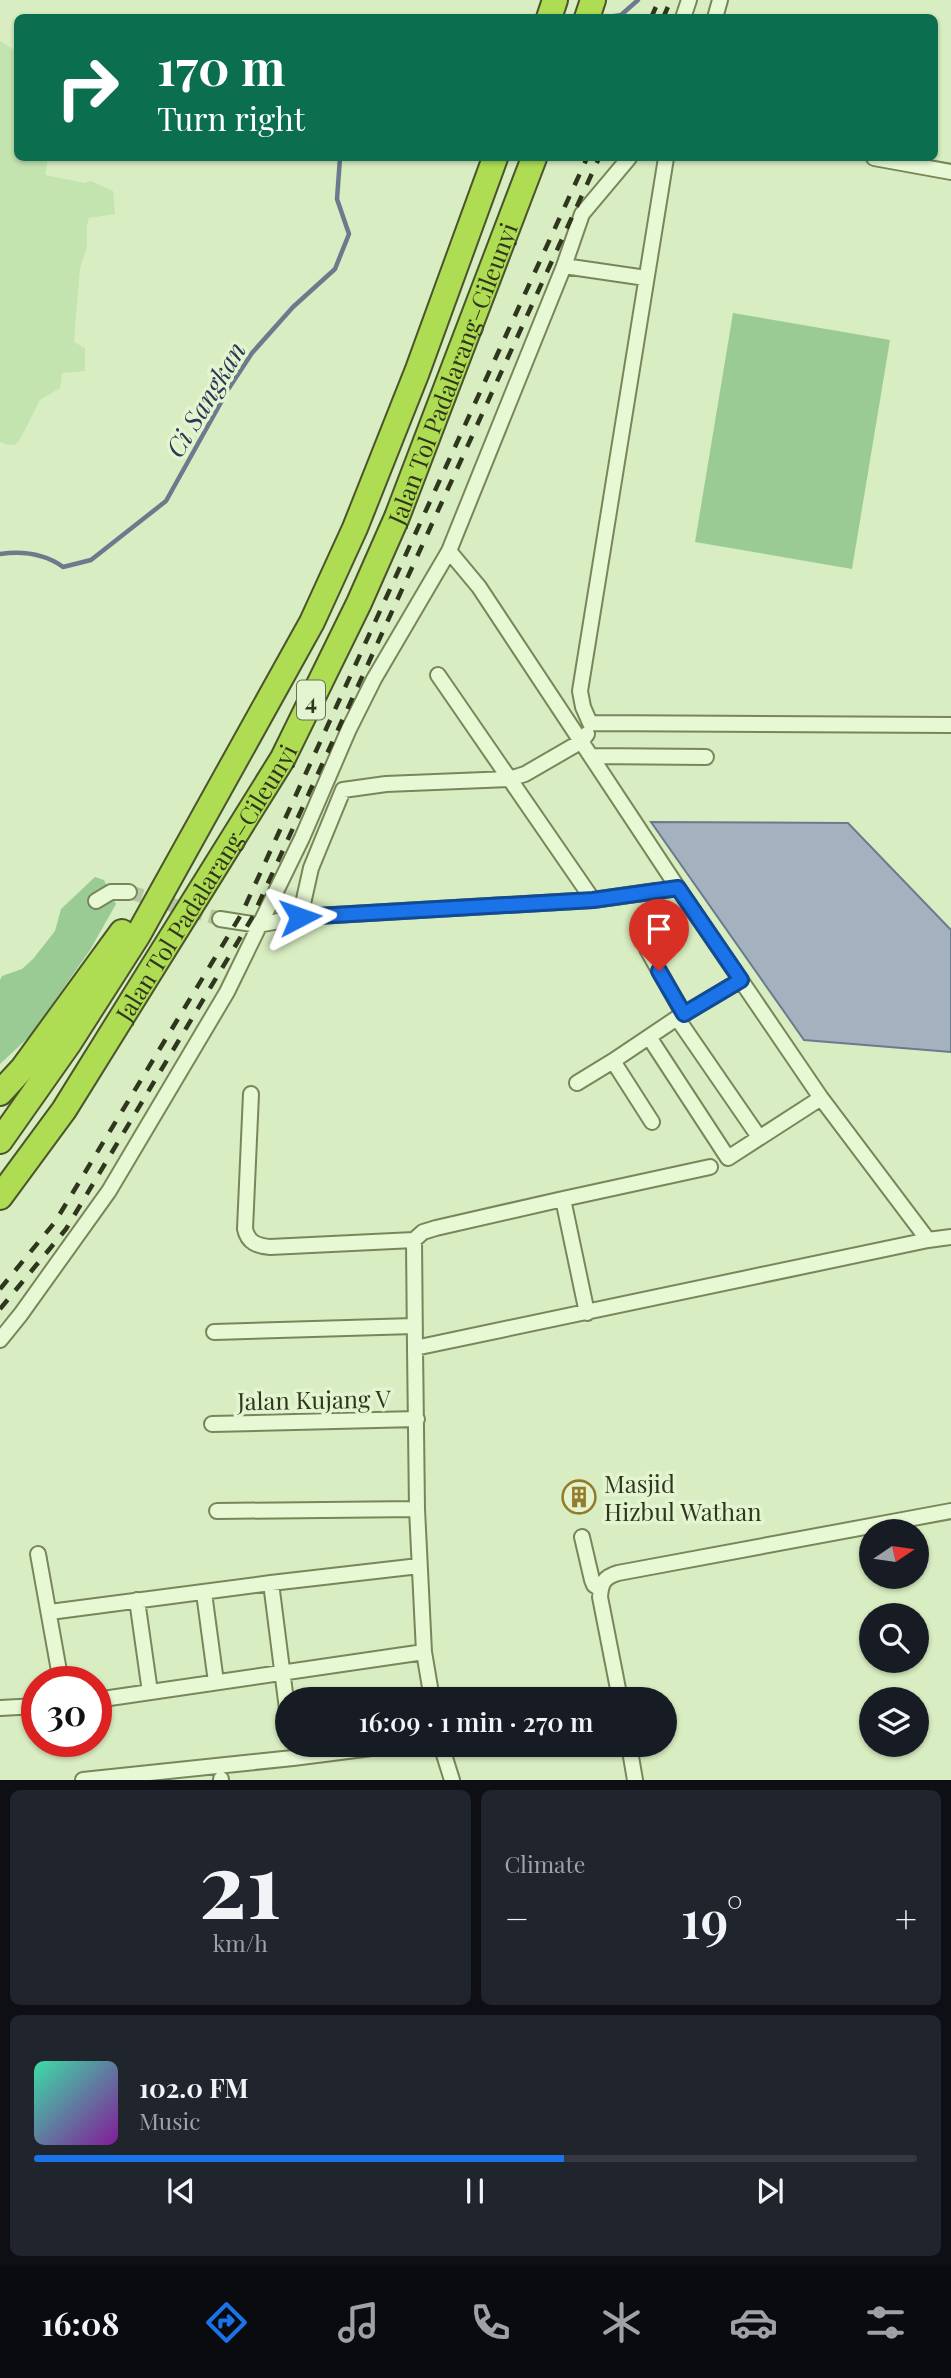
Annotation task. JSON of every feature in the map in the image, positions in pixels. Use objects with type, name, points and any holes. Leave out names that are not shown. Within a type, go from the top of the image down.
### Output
[{"type":"highway","name":"Jalan Tol Padalarang–Cileunyi","points":[[0,1141],[69,1043],[138,935],[313,622],[355,528],[417,372],[494,161]]},
{"type":"highway","name":"Jalan Tol Padalarang–Cileunyi","points":[[0,1197],[64,1110],[283,758],[359,603],[397,517],[533,161]]},
{"type":"highway","points":[[0,1093],[23,1068],[197,828]]},
{"type":"street","points":[[612,177],[617,161]]},
{"type":"street","points":[[0,1340],[108,1191],[226,992],[302,838],[349,729],[374,679],[449,551],[564,266],[582,214],[626,161]]},
{"type":"street","points":[[300,917],[311,868],[343,790],[386,784],[509,779],[525,774],[582,741],[590,723],[580,691],[666,161]]},
{"type":"street","points":[[890,161],[951,172]]},
{"type":"street","points":[[564,266],[646,278]]},
{"type":"street","points":[[449,551],[479,587],[821,1098],[928,1240]]},
{"type":"street","points":[[438,675],[593,900]]},
{"type":"street","points":[[590,723],[951,725]]},
{"type":"street","points":[[592,756],[706,757]]},
{"type":"street","points":[[220,919],[258,925],[300,917],[593,900],[678,888]]},
{"type":"street","points":[[96,901],[111,892],[129,892]]},
{"type":"street","points":[[647,949],[680,1016],[759,1138]]},
{"type":"street","points":[[578,1083],[680,1016],[741,980]]},
{"type":"street","points":[[649,1037],[728,1158],[821,1098]]},
{"type":"street","points":[[613,1061],[652,1122]]},
{"type":"street","points":[[251,1094],[245,1229],[251,1241],[259,1247],[414,1240],[423,1232],[436,1228],[710,1167]]},
{"type":"street","points":[[563,1199],[586,1313]]},
{"type":"street","points":[[415,1348],[951,1237]]},
{"type":"street","points":[[414,1240],[419,1566],[430,1687]]},
{"type":"street","points":[[214,1332],[414,1326]]},
{"type":"street","name":"Jalan Kujang V","points":[[212,1424],[417,1419]]},
{"type":"street","points":[[217,1511],[417,1509]]},
{"type":"street","points":[[618,1687],[600,1589],[604,1579],[618,1573],[951,1511]]},
{"type":"street","points":[[582,1537],[592,1580],[600,1589]]},
{"type":"street","points":[[37,1554],[58,1666]]},
{"type":"street","points":[[50,1612],[419,1566]]},
{"type":"street","points":[[271,1583],[284,1687]]},
{"type":"street","points":[[204,1593],[216,1682]]},
{"type":"street","points":[[137,1600],[150,1692]]},
{"type":"street","points":[[112,1698],[425,1652]]},
{"type":"street","points":[[0,1708],[21,1707]]},
{"type":"street","points":[[83,1780],[275,1753]]},
{"type":"street","points":[[445,1757],[452,1780]]},
{"type":"street","points":[[631,1757],[635,1780]]},
{"type":"green space","points":[[0,41],[14,50],[14,161],[47,161],[45,175],[85,183],[91,181],[113,191],[115,214],[89,218],[87,226],[87,247],[80,268],[74,342],[85,348],[85,371],[62,373],[60,388],[40,400],[15,445],[0,442]]},
{"type":"green space","points":[[733,313],[890,340],[852,569],[695,542]]},
{"type":"green space","points":[[95,877],[104,880],[116,904],[90,950],[30,1036],[0,1064],[2,976],[22,969],[33,959],[55,931],[61,909]]},
{"type":"water","points":[[651,822],[848,823],[951,930],[951,1052],[804,1040]]},
{"type":"waterway","name":"Ci Sangkan","points":[[622,14],[638,0]]},
{"type":"waterway","name":"Ci Sangkan","points":[[0,554],[33,554],[63,567],[91,560],[166,501],[229,388],[252,353],[293,307],[335,269],[349,234],[337,199],[340,161]]},
{"type":"tunnel","points":[[129,892],[220,919]]},
{"type":"railway","points":[[653,14],[659,0]]},
{"type":"railway","points":[[665,14],[671,0]]},
{"type":"railway","points":[[0,1289],[55,1222],[242,913],[586,161]]},
{"type":"railway","points":[[0,1309],[66,1229],[252,918],[598,161]]},
{"type":"place","name":"Masjid Hizbul Wathan","points":[[579,1497]]},
{"type":"route","points":[[300,917],[593,900],[678,888],[741,980],[684,1014],[659,971]]}]
